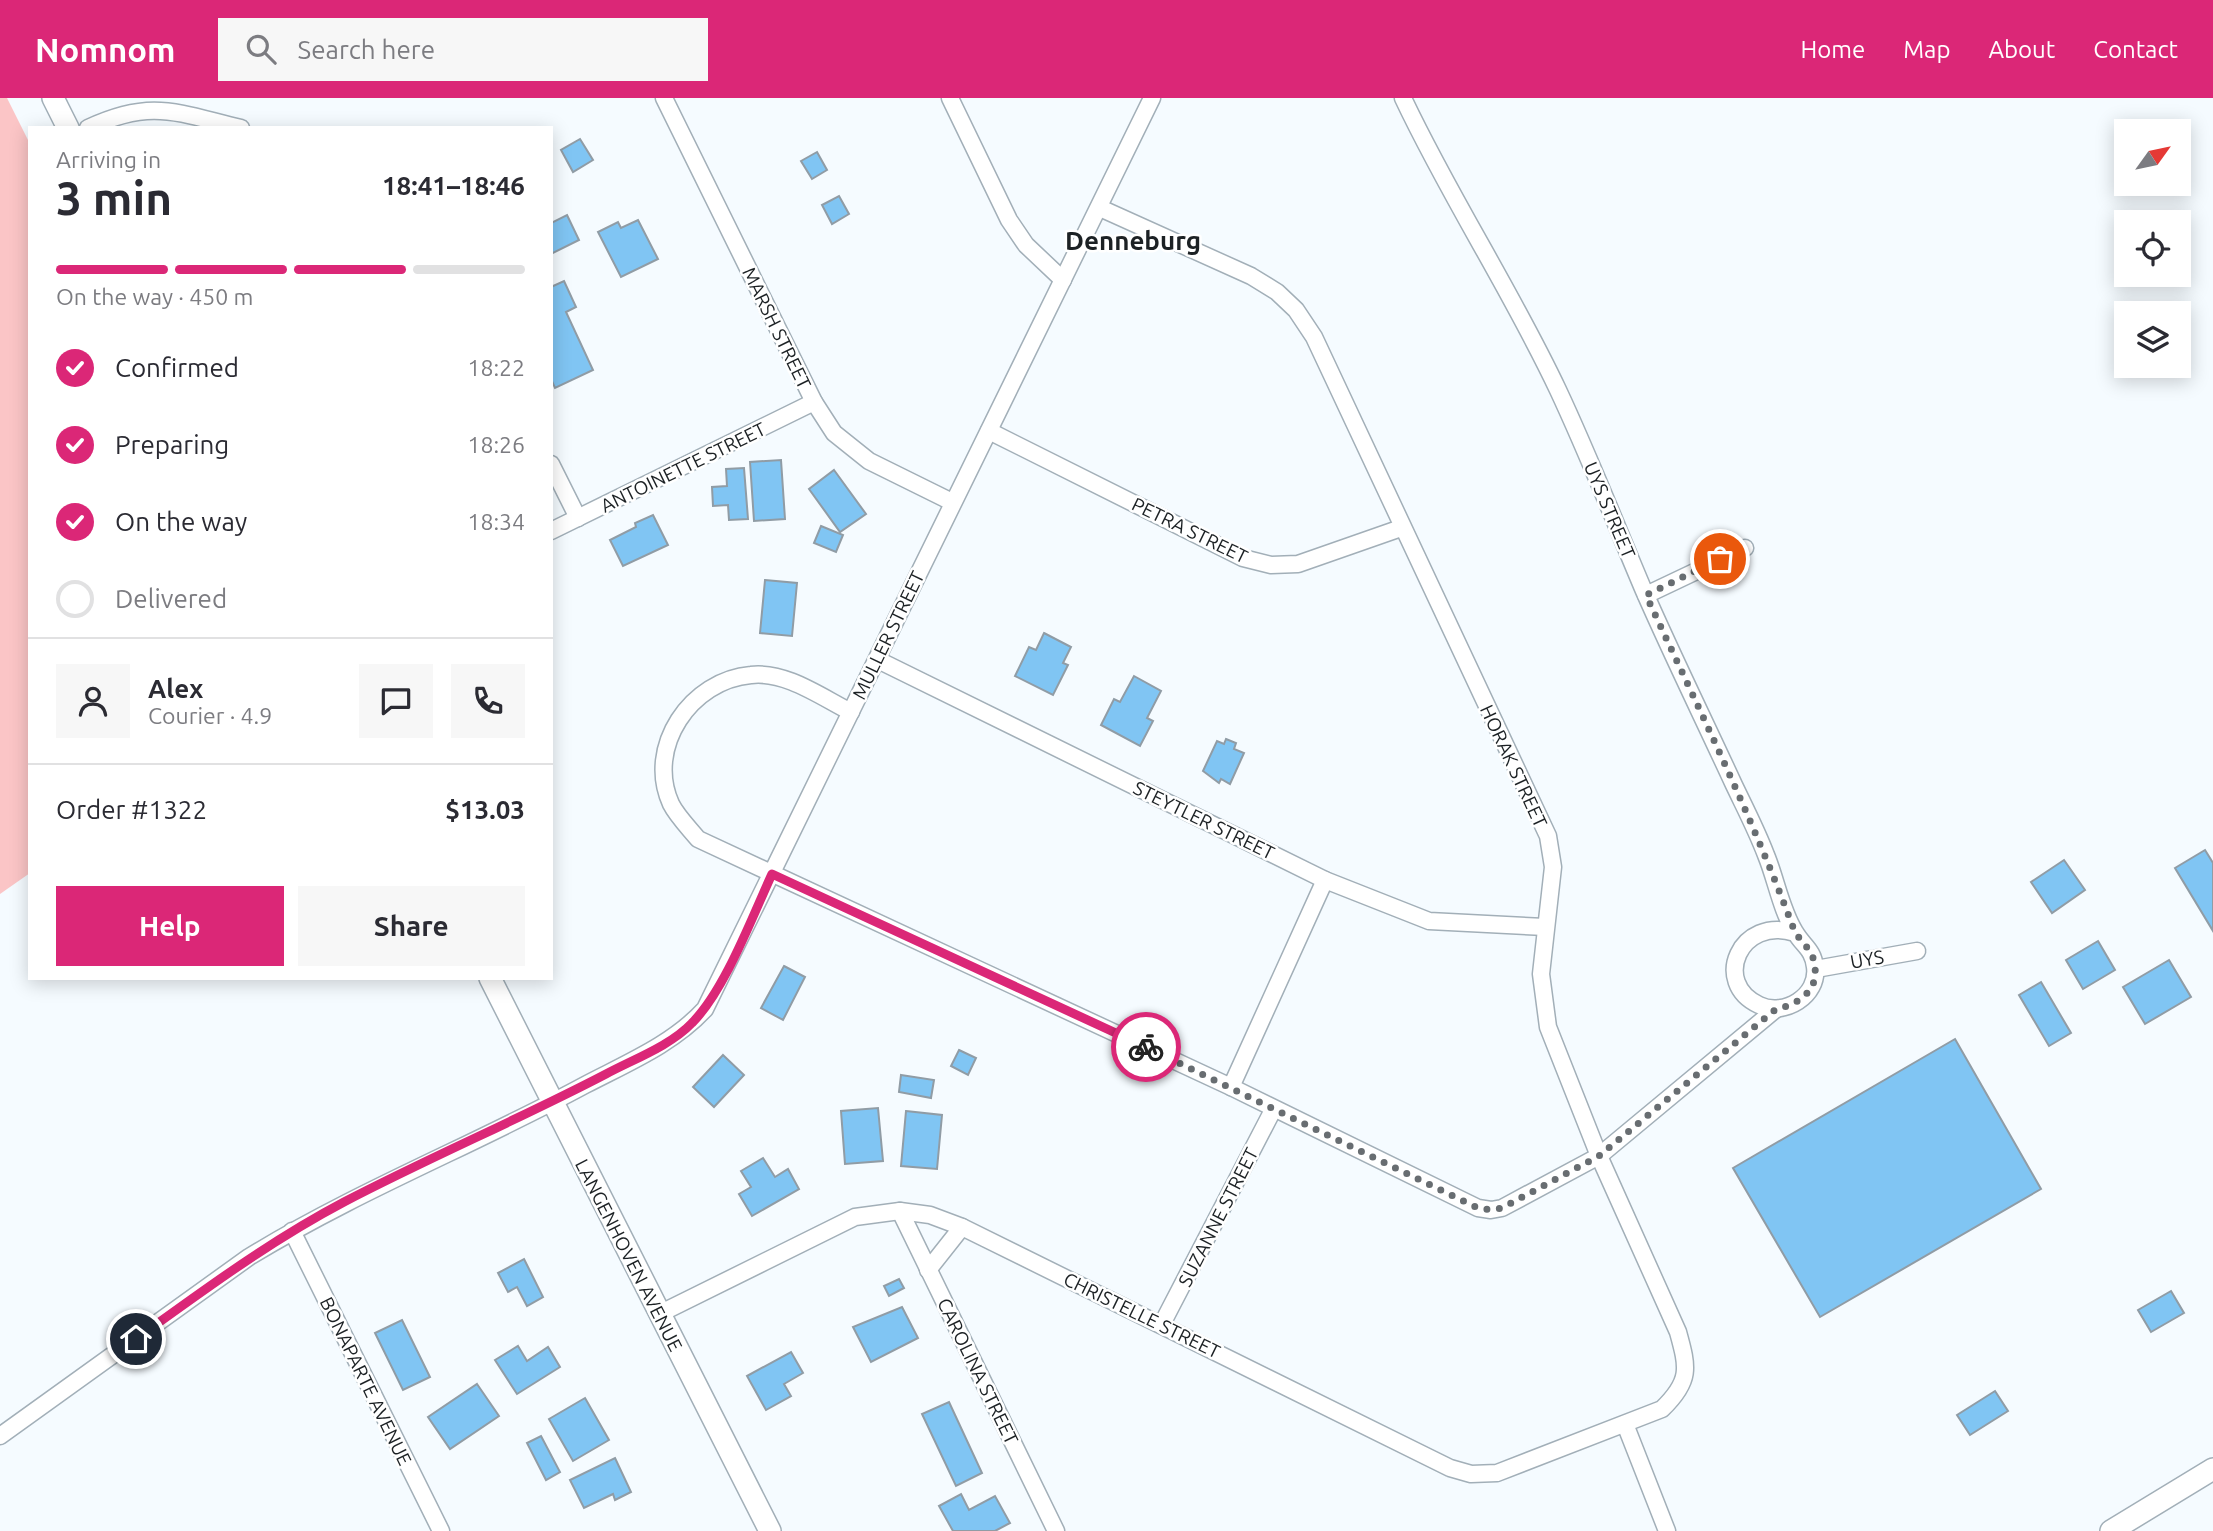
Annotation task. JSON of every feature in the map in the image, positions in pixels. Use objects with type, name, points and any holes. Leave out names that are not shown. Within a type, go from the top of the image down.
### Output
[{"type":"street","points":[[53,98],[67,126]]},
{"type":"street","name":"MARSH STREET","points":[[664,98],[814,402],[834,433],[869,461],[952,502]]},
{"type":"street","points":[[950,98],[1009,220],[1026,245],[1063,280]]},
{"type":"street","name":"MULLER STREET","points":[[0,1436],[250,1257],[292,1231],[345,1202],[551,1103],[671,1039],[705,1009],[1152,98]]},
{"type":"street","name":"UYS STREET","points":[[1403,98],[1425,145],[1508,288],[1559,392],[1646,595],[1766,853],[1795,933]]},
{"type":"street","points":[[92,126],[118,114],[159,108],[233,126]]},
{"type":"street","name":"HORAK STREET","points":[[1100,208],[1251,276],[1278,292],[1296,310],[1314,337],[1401,528],[1548,836],[1553,867],[1541,974],[1548,1027],[1599,1156],[1678,1332],[1686,1362],[1686,1376],[1677,1394],[1662,1409],[1625,1424]]},
{"type":"street","name":"ANTOINETTE STREET","points":[[553,530],[814,402]]},
{"type":"street","name":"PETRA STREET","points":[[989,430],[1242,558],[1271,565],[1298,564],[1401,528]]},
{"type":"street","points":[[553,468],[578,518]]},
{"type":"street","points":[[1646,595],[1745,548]]},
{"type":"street","name":"STEYTLER STREET","points":[[878,660],[1325,880],[1429,921],[1545,927]]},
{"type":"street","points":[[851,712],[782,678],[752,674],[718,683],[688,705],[668,740],[663,775],[672,805],[698,839],[1231,1087],[1273,1110],[1478,1208],[1502,1208],[1599,1156],[1776,1009]]},
{"type":"street","points":[[1231,1087],[1325,880]]},
{"type":"street","points":[[1779,928],[1795,933],[1810,948],[1816,969],[1813,984],[1804,997],[1791,1006],[1776,1009],[1760,1006],[1746,997],[1737,983],[1735,967],[1739,951],[1756,934],[1779,928]]},
{"type":"street","name":"UYS","points":[[1816,969],[1917,951]]},
{"type":"street","name":"LANGENHOVEN AVENUE","points":[[490,980],[770,1531]]},
{"type":"street","name":"SUZANNE STREET","points":[[1163,1324],[1273,1110]]},
{"type":"street","name":"CHRISTELLE STREET","points":[[659,1314],[855,1217],[900,1211],[930,1215],[962,1227],[1450,1468],[1471,1475],[1497,1474],[1625,1424]]},
{"type":"street","name":"CAROLINA STREET","points":[[900,1211],[1056,1531]]},
{"type":"street","points":[[928,1270],[962,1227]]},
{"type":"street","name":"BONAPARTE AVENUE","points":[[292,1231],[441,1531]]},
{"type":"street","points":[[1625,1424],[1667,1531]]},
{"type":"street","points":[[2110,1531],[2213,1469]]},
{"type":"shaded area","points":[[0,98],[7,98],[28,140],[28,874],[0,894]]},
{"type":"building","points":[[580,139],[593,160],[573,172],[561,150]]},
{"type":"building","points":[[817,152],[827,170],[812,179],[801,161]]},
{"type":"building","points":[[839,196],[849,214],[832,224],[822,205]]},
{"type":"building","points":[[567,215],[579,240],[553,253],[553,222]]},
{"type":"building","points":[[638,220],[658,259],[621,277],[598,232],[618,222],[621,228]]},
{"type":"building","points":[[564,281],[576,307],[566,312],[593,370],[555,388],[553,384],[553,286]]},
{"type":"building","points":[[781,460],[785,519],[754,521],[750,462]]},
{"type":"building","points":[[744,468],[748,519],[729,520],[728,505],[713,506],[712,487],[727,486],[726,469]]},
{"type":"building","points":[[834,470],[866,514],[840,532],[809,489]]},
{"type":"building","points":[[653,515],[668,545],[623,566],[610,540],[636,527],[635,523]]},
{"type":"building","points":[[821,526],[843,535],[836,552],[814,543]]},
{"type":"building","points":[[765,580],[797,583],[792,636],[760,633]]},
{"type":"building","points":[[1044,633],[1071,647],[1063,663],[1068,665],[1053,695],[1015,676],[1029,647],[1036,650]]},
{"type":"building","points":[[1134,676],[1161,691],[1147,718],[1153,721],[1140,746],[1101,725],[1114,699],[1120,702]]},
{"type":"building","points":[[1226,739],[1236,743],[1234,749],[1244,753],[1230,784],[1221,779],[1219,783],[1203,771],[1217,741],[1224,744]]},
{"type":"building","points":[[2205,850],[2213,863],[2213,931],[2175,868]]},
{"type":"building","points":[[2064,860],[2085,890],[2052,913],[2031,882]]},
{"type":"building","points":[[2098,941],[2115,970],[2083,989],[2066,960]]},
{"type":"building","points":[[2169,960],[2191,997],[2145,1024],[2123,987]]},
{"type":"building","points":[[784,966],[805,977],[783,1020],[761,1008]]},
{"type":"building","points":[[2041,982],[2071,1033],[2049,1046],[2019,995]]},
{"type":"building","points":[[1955,1039],[2041,1189],[1820,1317],[1733,1168]]},
{"type":"building","points":[[959,1050],[976,1058],[968,1075],[951,1066]]},
{"type":"building","points":[[723,1055],[744,1075],[714,1107],[693,1087]]},
{"type":"building","points":[[901,1075],[934,1080],[931,1098],[899,1092]]},
{"type":"building","points":[[878,1108],[883,1161],[845,1164],[841,1111]]},
{"type":"building","points":[[906,1111],[942,1115],[937,1169],[901,1166]]},
{"type":"building","points":[[763,1158],[775,1177],[788,1169],[799,1189],[752,1216],[739,1194],[751,1187],[741,1171]]},
{"type":"building","points":[[524,1259],[543,1297],[527,1306],[517,1287],[508,1292],[498,1273]]},
{"type":"building","points":[[899,1279],[904,1288],[889,1296],[884,1286]]},
{"type":"building","points":[[2171,1291],[2184,1313],[2151,1332],[2138,1310]]},
{"type":"building","points":[[902,1307],[918,1338],[871,1362],[853,1327]]},
{"type":"building","points":[[402,1320],[430,1377],[403,1390],[375,1333]]},
{"type":"building","points":[[518,1346],[527,1361],[548,1347],[560,1367],[517,1394],[495,1360]]},
{"type":"building","points":[[791,1352],[803,1373],[784,1384],[791,1396],[766,1410],[747,1376]]},
{"type":"building","points":[[477,1384],[499,1416],[450,1449],[428,1417]]},
{"type":"building","points":[[1995,1391],[2008,1411],[1970,1435],[1957,1415]]},
{"type":"building","points":[[585,1398],[609,1440],[573,1461],[549,1419]]},
{"type":"building","points":[[949,1402],[982,1473],[956,1486],[922,1414]]},
{"type":"building","points":[[541,1436],[560,1472],[546,1480],[527,1443]]},
{"type":"building","points":[[615,1458],[631,1492],[615,1500],[613,1494],[584,1508],[570,1480]]},
{"type":"building","points":[[961,1494],[969,1510],[995,1496],[1010,1523],[995,1531],[953,1531],[939,1506]]},
{"type":"way so far","points":[[1146,1047],[1478,1208],[1491,1210],[1502,1208],[1599,1156],[1746,1037],[1776,1009],[1791,1006],[1804,997],[1813,984],[1816,969],[1810,948],[1795,933],[1766,853],[1646,595],[1720,559]]},
{"type":"district","name":"Denneburg","points":[[1133,240]]},
{"type":"route","points":[[136,1339],[250,1257],[292,1231],[345,1202],[551,1103],[671,1039],[705,1009],[772,874],[1146,1047]]}]
